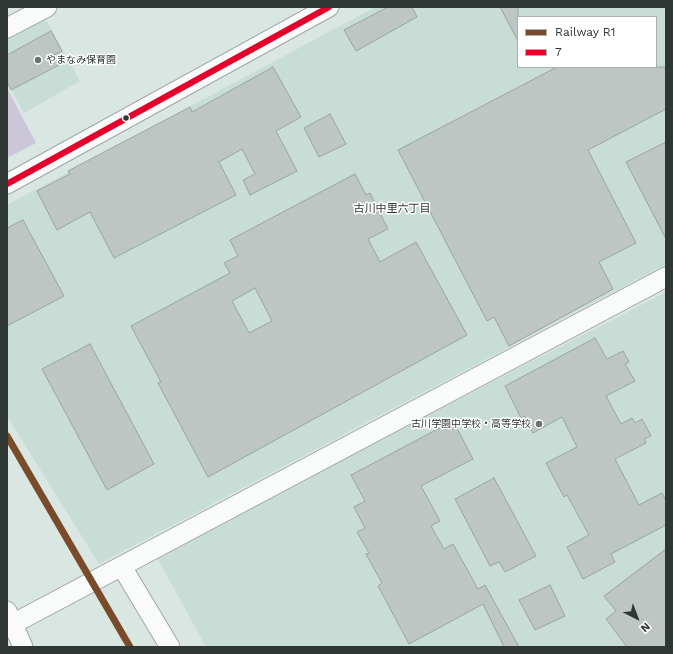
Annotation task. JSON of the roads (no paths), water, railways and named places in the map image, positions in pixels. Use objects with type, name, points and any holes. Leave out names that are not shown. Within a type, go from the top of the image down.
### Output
[{"type":"street","points":[[7,28],[47,7]]},
{"type":"street","points":[[7,184],[330,7]]},
{"type":"street","points":[[23,647],[9,621],[122,567],[666,276]]},
{"type":"street","points":[[122,567],[170,647]]},
{"type":"rail line","name":"R1","points":[[7,436],[130,647]]},
{"type":"place","name":"やまなみ保育園","points":[[38,60]]},
{"type":"place","name":"古川学園中学校・高等学校","points":[[539,424]]},
{"type":"district","name":"古川中里六丁目","points":[[392,209]]}]
